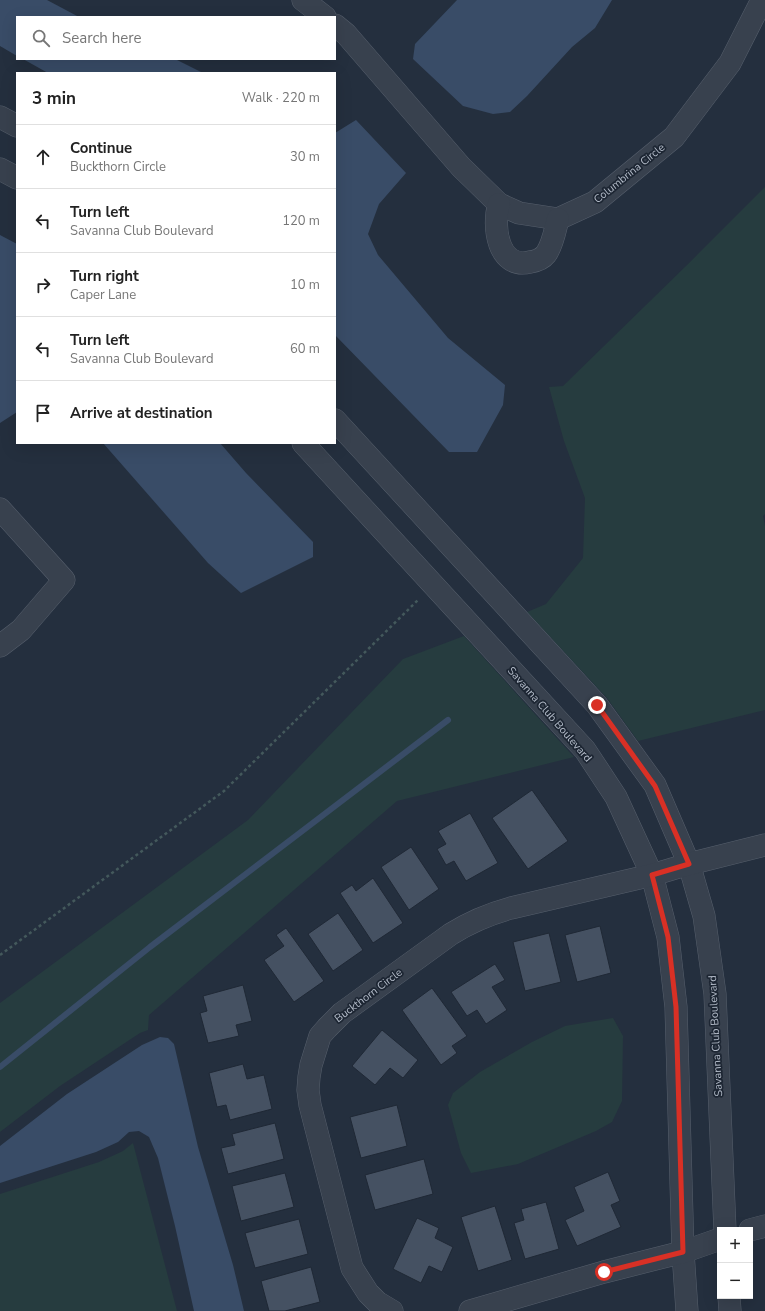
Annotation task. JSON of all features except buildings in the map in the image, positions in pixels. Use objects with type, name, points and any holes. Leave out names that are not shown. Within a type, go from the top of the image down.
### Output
[{"type":"street","points":[[303,0],[324,16]]},
{"type":"street","name":"Columbrina Circle","points":[[558,219],[595,202],[674,137],[730,62],[762,0]]},
{"type":"street","points":[[336,26],[346,34],[461,167],[498,204],[519,213],[558,219],[552,242],[547,253],[541,259],[526,264],[514,261],[507,256],[497,240],[495,226],[498,204]]},
{"type":"street","points":[[0,117],[16,125]]},
{"type":"street","points":[[0,169],[16,177]]},
{"type":"street","name":"Savanna Club Boulevard","points":[[336,421],[597,705],[655,786],[689,864],[704,916],[715,994],[725,1227]]},
{"type":"street","name":"Savanna Club Boulevard","points":[[304,444],[585,750],[616,797],[652,875],[668,937],[676,1007],[683,1252],[688,1311]]},
{"type":"street","points":[[0,509],[64,580],[21,630],[0,646]]},
{"type":"street","name":"Buckthorn Circle","points":[[392,1311],[377,1302],[360,1282],[352,1268],[343,1237],[310,1104],[308,1090],[311,1065],[320,1036],[342,1013],[439,942],[469,923],[490,914],[511,908],[652,875],[765,845]]},
{"type":"street","points":[[753,1229],[765,1226]]},
{"type":"street","points":[[470,1311],[604,1272],[683,1252],[717,1240]]},
{"type":"street","points":[[729,1299],[730,1311]]},
{"type":"path","points":[[0,955],[224,791],[434,585]]},
{"type":"green space","points":[[765,187],[765,514],[763,516],[765,526],[765,710],[638,741],[607,698],[527,612],[546,604],[583,558],[585,498],[564,441],[549,387],[563,386]]},
{"type":"green space","points":[[464,636],[574,757],[397,801],[149,1015],[148,1030],[140,1033],[60,1086],[0,1132],[0,1003],[248,820],[403,659]]},
{"type":"green space","points":[[613,1018],[623,1036],[622,1101],[612,1122],[596,1131],[518,1164],[471,1173],[461,1153],[448,1105],[453,1093],[480,1072],[532,1042],[565,1026]]},
{"type":"green space","points":[[133,1143],[177,1311],[0,1311],[0,1194],[99,1162],[123,1151]]},
{"type":"water","points":[[0,0],[47,0],[77,16],[16,16],[16,55],[0,46]]},
{"type":"water","points":[[457,0],[612,0],[595,28],[572,47],[527,96],[510,112],[493,114],[463,106],[413,59],[415,44]]},
{"type":"water","points":[[25,60],[177,60],[201,72],[46,72]]},
{"type":"water","points":[[356,120],[406,173],[379,204],[368,234],[378,255],[448,338],[505,385],[503,405],[477,452],[449,452],[336,336],[336,132]]},
{"type":"water","points":[[0,235],[16,243],[16,413],[0,423]]},
{"type":"water","points":[[104,444],[221,444],[246,473],[313,542],[313,557],[241,593],[208,563]]},
{"type":"water","points":[[160,1037],[168,1038],[174,1044],[198,1147],[233,1265],[244,1311],[194,1311],[158,1158],[149,1137],[139,1131],[129,1132],[118,1142],[96,1152],[0,1183],[0,1146],[67,1094],[142,1045]]},
{"type":"waterway","points":[[0,1067],[150,947],[448,720]]},
{"type":"route","points":[[597,705],[655,786],[689,864],[652,875],[668,937],[676,1007],[683,1252],[604,1272]]}]
